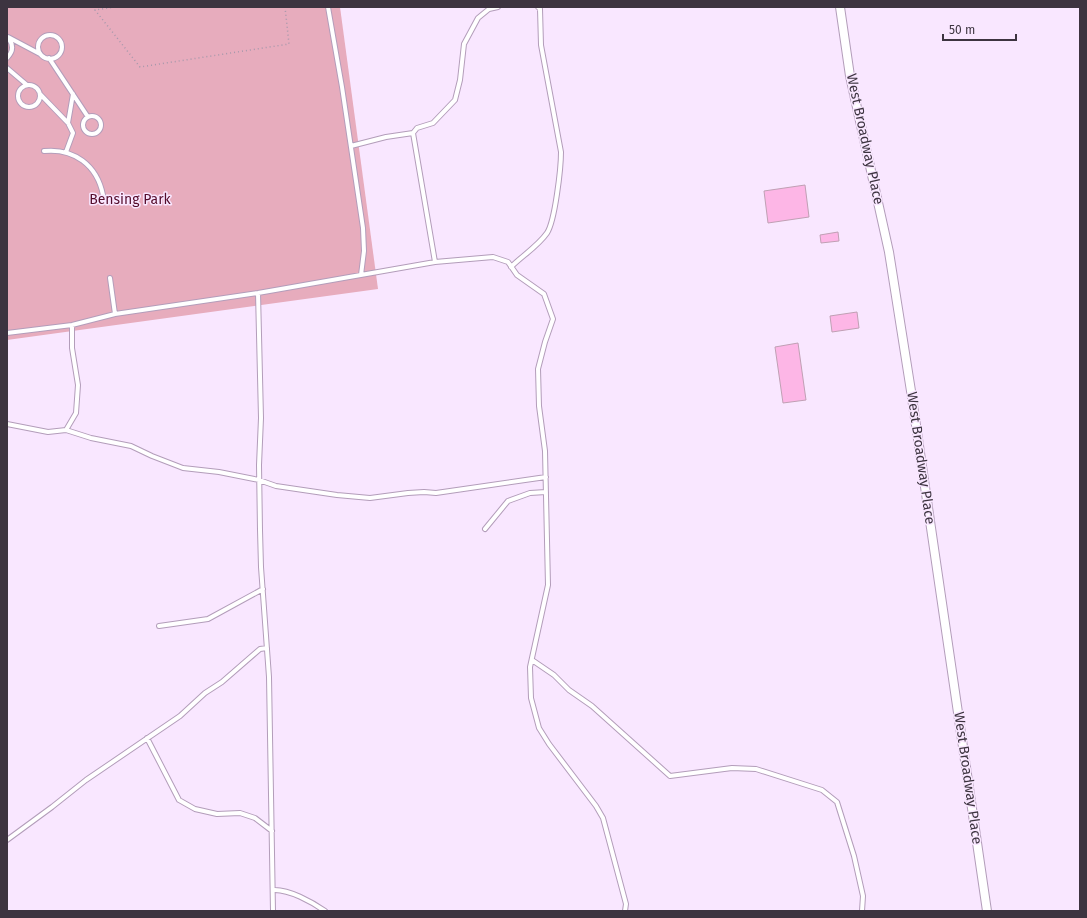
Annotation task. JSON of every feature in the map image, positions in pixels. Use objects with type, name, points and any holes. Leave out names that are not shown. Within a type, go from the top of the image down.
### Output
[{"type":"street","name":"West Broadway Place","points":[[840,7],[850,76],[889,252],[987,911]]},
{"type":"lane","points":[[328,7],[363,228],[364,251],[361,275]]},
{"type":"lane","points":[[351,146],[386,137],[413,133],[417,128],[433,123],[455,100],[460,80],[464,44],[478,18],[489,10],[498,7]]},
{"type":"lane","points":[[511,267],[548,232],[553,215],[561,165],[561,152],[541,45],[540,9],[538,7]]},
{"type":"lane","points":[[7,37],[42,56],[49,58],[56,57],[61,51],[61,43],[57,37],[49,35],[42,38],[39,49],[42,56]]},
{"type":"lane","points":[[7,37],[13,48],[12,52],[7,58]]},
{"type":"lane","points":[[49,58],[88,117]]},
{"type":"lane","points":[[7,68],[27,85],[37,87],[40,94],[68,123],[73,133],[66,152]]},
{"type":"lane","points":[[27,85],[19,92],[18,99],[23,105],[30,107],[37,104],[40,94]]},
{"type":"lane","points":[[68,123],[73,94]]},
{"type":"lane","points":[[93,116],[99,119],[101,125],[97,132],[89,133],[84,130],[84,121],[88,117],[93,116]]},
{"type":"lane","points":[[413,133],[435,262]]},
{"type":"lane","points":[[44,151],[54,150],[66,152],[77,157],[92,169],[98,177],[103,195]]},
{"type":"lane","points":[[7,333],[72,325],[115,314],[258,293],[435,262],[493,257],[508,262],[517,275],[544,294],[553,319],[538,369],[539,406],[545,451],[548,585],[530,667],[531,698],[539,728],[549,744],[596,806],[603,818],[626,904],[625,911]]},
{"type":"lane","points":[[110,278],[115,314]]},
{"type":"lane","points":[[258,293],[261,418],[259,480],[263,589],[269,677],[273,911]]},
{"type":"lane","points":[[66,430],[76,413],[78,385],[72,348],[72,325]]},
{"type":"lane","points":[[7,424],[48,432],[66,430],[91,438],[131,446],[183,468],[219,472],[284,487],[349,497],[370,498],[408,493],[436,493],[546,477]]},
{"type":"lane","points":[[485,529],[508,501],[530,493],[546,492]]},
{"type":"lane","points":[[159,626],[208,619],[263,589]]},
{"type":"lane","points":[[7,840],[86,780],[180,716],[205,693],[222,682],[260,649],[267,648]]},
{"type":"lane","points":[[532,660],[554,675],[569,690],[592,706],[670,776],[732,768],[756,769],[822,790],[837,802],[854,856],[863,896],[862,911]]},
{"type":"lane","points":[[147,738],[179,800],[195,809],[218,814],[240,814],[255,818],[272,831]]},
{"type":"lane","points":[[273,890],[298,896],[315,904],[325,911]]},
{"type":"path","points":[[115,7],[95,10],[140,67],[290,44],[285,7]]},
{"type":"green space","name":"Bensing Park","points":[[7,7],[340,7],[378,289],[7,340]]},
{"type":"building","points":[[805,185],[809,217],[768,223],[764,191]]},
{"type":"building","points":[[838,232],[839,241],[821,243],[820,235]]},
{"type":"building","points":[[857,312],[859,328],[832,332],[830,316]]},
{"type":"building","points":[[798,343],[806,400],[783,403],[775,347]]}]
